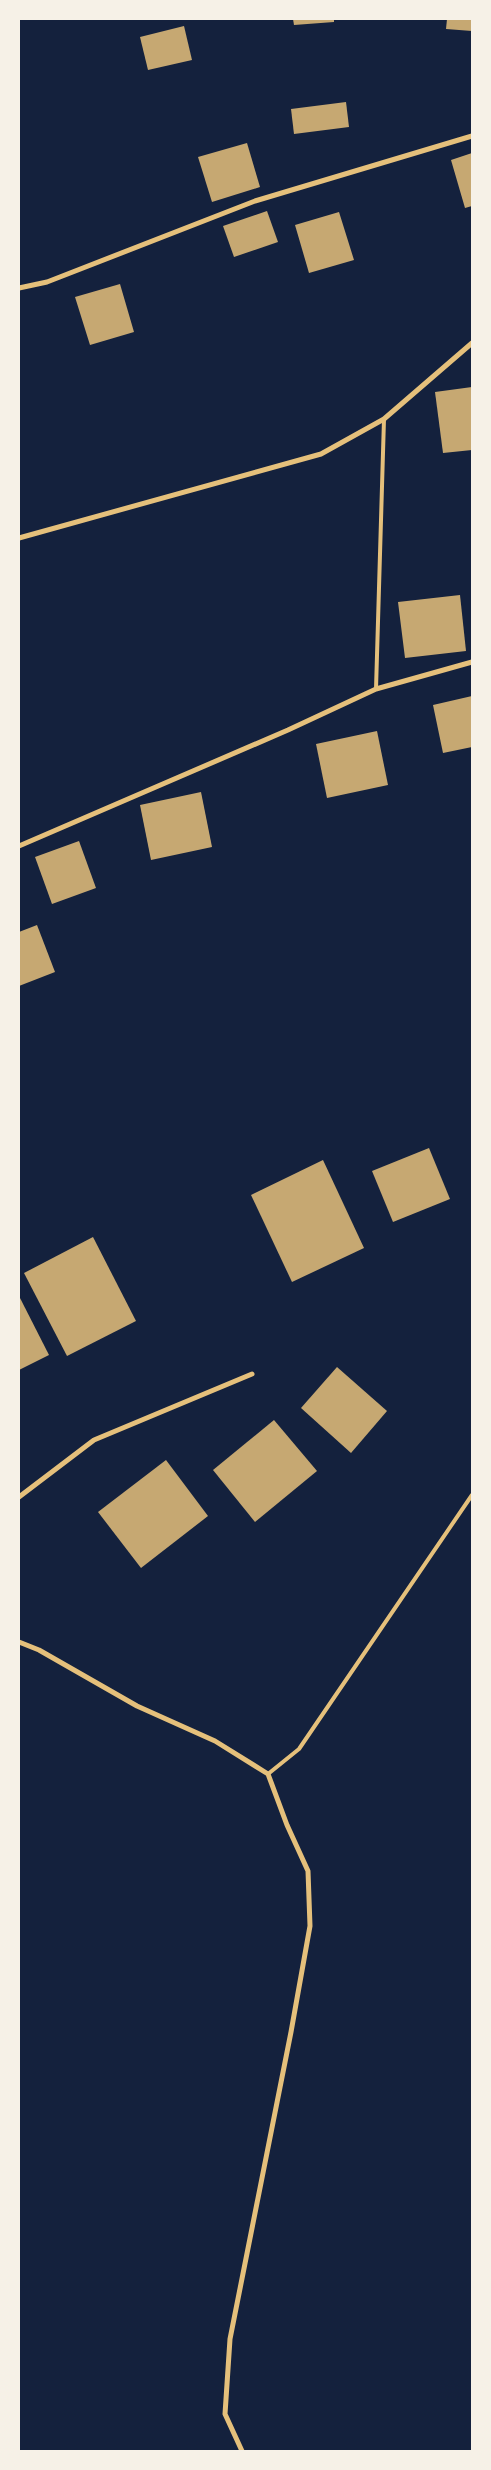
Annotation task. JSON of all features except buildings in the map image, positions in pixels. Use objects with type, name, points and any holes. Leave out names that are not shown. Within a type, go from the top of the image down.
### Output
[{"type":"street","points":[[19,288],[46,282],[255,201],[472,136]]},
{"type":"street","points":[[19,538],[321,454],[384,419],[472,343]]},
{"type":"street","points":[[19,846],[288,730],[376,689],[472,662]]},
{"type":"street","points":[[19,1497],[94,1440],[252,1374]]},
{"type":"street","points":[[19,1642],[39,1650],[137,1706],[216,1741],[268,1774],[287,1825],[308,1870],[310,1926],[291,2032],[230,2339],[225,2414],[242,2451]]},
{"type":"lane","points":[[376,689],[384,419]]},
{"type":"lane","points":[[268,1774],[299,1749],[472,1495]]}]
